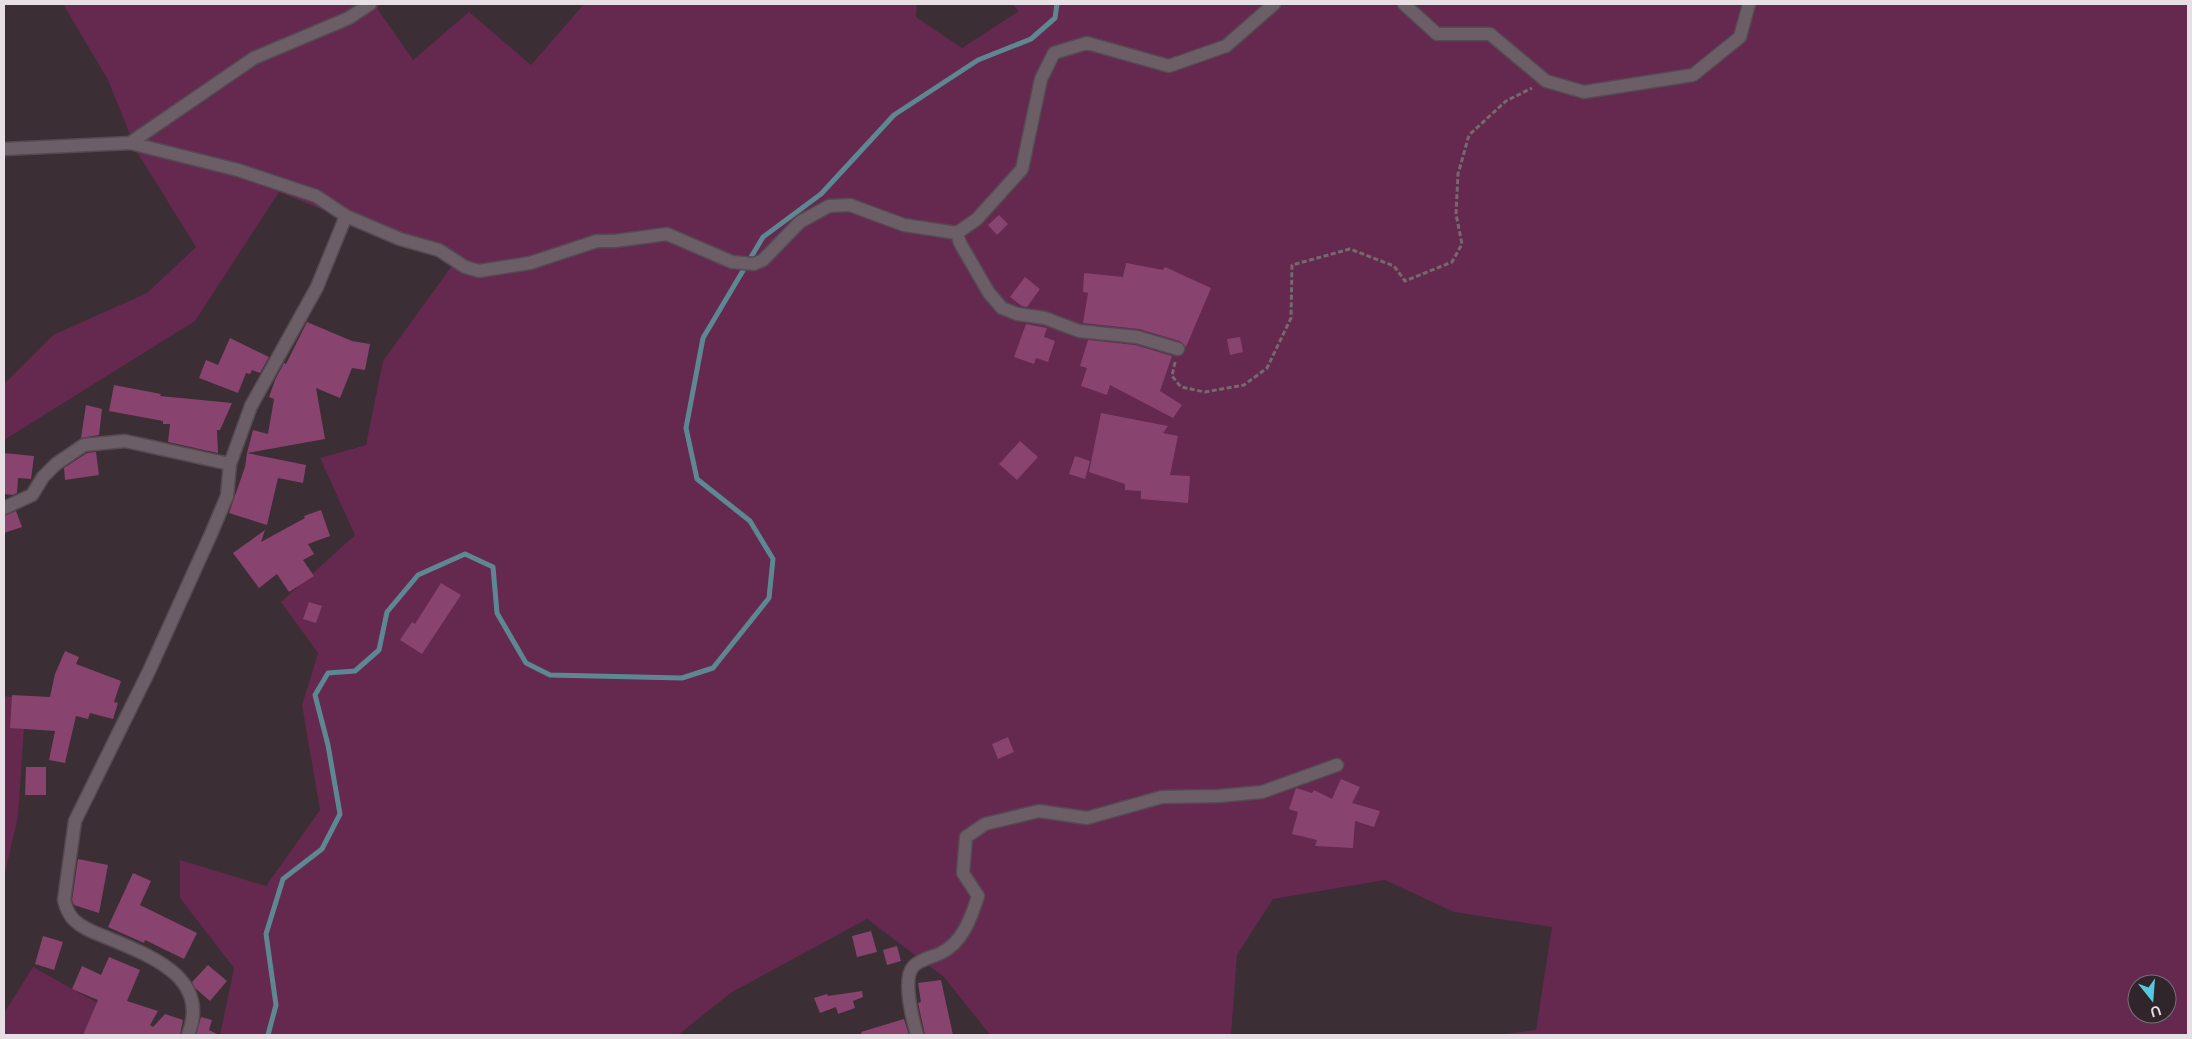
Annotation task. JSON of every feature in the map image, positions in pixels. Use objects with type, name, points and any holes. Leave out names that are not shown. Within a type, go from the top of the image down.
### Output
[{"type":"street","points":[[130,143],[254,58],[349,18],[370,4]]},
{"type":"street","points":[[4,149],[130,143],[238,170],[316,196],[346,216],[393,236],[439,250],[465,267],[479,271],[530,263],[597,241],[615,241],[667,234],[732,262],[754,264],[762,260],[800,222],[829,206],[850,205],[904,225],[957,233],[977,219],[1022,169],[1041,79],[1054,53],[1087,43],[1169,66],[1226,46],[1274,4]]},
{"type":"street","points":[[1404,4],[1437,34],[1490,34],[1546,81],[1584,92],[1693,75],[1740,36],[1750,4]]},
{"type":"street","points":[[188,1035],[194,1014],[193,1004],[185,982],[170,969],[145,954],[83,927],[68,913],[64,900],[75,821],[149,671],[211,534],[227,496],[230,464],[251,406],[317,287],[346,216]]},
{"type":"street","points":[[957,233],[960,244],[989,293],[1002,308],[1017,314],[1045,318],[1079,331],[1137,337],[1178,349]]},
{"type":"street","points":[[4,508],[32,495],[44,477],[56,464],[84,445],[125,441],[230,464]]},
{"type":"street","points":[[917,1035],[910,1012],[909,974],[913,966],[943,952],[967,928],[978,896],[963,873],[966,837],[985,824],[1039,811],[1087,818],[1162,797],[1219,796],[1262,792],[1337,765]]},
{"type":"path","points":[[1178,349],[1172,376],[1182,387],[1205,392],[1244,385],[1267,368],[1291,318],[1292,266],[1350,249],[1394,266],[1405,282],[1452,262],[1462,244],[1456,214],[1458,174],[1469,135],[1506,101],[1546,81]]},
{"type":"shaded area","points":[[63,4],[381,4],[377,8],[413,60],[469,12],[531,65],[584,4],[917,4],[916,17],[962,48],[1019,11],[1012,4],[2188,4],[2188,1035],[1497,1035],[1536,1030],[1552,927],[1454,912],[1385,880],[1273,899],[1237,955],[1231,1035],[990,1035],[944,977],[867,919],[732,992],[678,1035],[220,1035],[234,968],[180,898],[180,860],[266,886],[320,810],[302,705],[318,653],[281,602],[355,535],[320,458],[366,445],[383,361],[454,263],[279,192],[195,321],[4,440],[4,384],[53,335],[147,293],[196,247],[137,152],[108,80]]},
{"type":"shaded area","points":[[4,696],[26,699],[18,816],[4,877]]},
{"type":"shaded area","points":[[33,967],[101,1005],[88,1035],[4,1035],[4,1013]]},
{"type":"building","points":[[999,215],[1008,224],[997,235],[988,225]]},
{"type":"building","points":[[1126,263],[1163,270],[1165,267],[1211,288],[1186,347],[1180,341],[1139,329],[1083,323],[1088,293],[1083,292],[1084,273],[1123,277]]},
{"type":"building","points":[[1025,277],[1040,289],[1027,307],[1022,306],[1010,297]]},
{"type":"building","points":[[307,322],[352,341],[370,344],[365,370],[352,368],[340,398],[316,388],[325,439],[247,453],[253,430],[268,434],[274,399],[269,397],[275,380],[284,363],[286,364]]},
{"type":"building","points":[[1026,324],[1047,328],[1044,337],[1055,341],[1048,362],[1036,358],[1034,364],[1014,357]]},
{"type":"building","points":[[1240,337],[1243,352],[1230,355],[1227,339]]},
{"type":"building","points":[[230,338],[269,357],[260,373],[252,370],[250,374],[246,373],[238,393],[199,378],[206,360],[218,365]]},
{"type":"building","points":[[1088,340],[1135,345],[1172,356],[1160,391],[1182,405],[1173,418],[1110,385],[1107,395],[1081,386],[1087,368],[1080,366]]},
{"type":"building","points":[[114,385],[161,394],[160,396],[232,403],[220,430],[217,430],[218,453],[168,442],[170,424],[163,424],[163,421],[109,411]]},
{"type":"building","points":[[86,405],[102,409],[99,435],[81,438]]},
{"type":"building","points":[[1101,413],[1168,426],[1163,433],[1178,436],[1170,475],[1190,476],[1188,503],[1141,499],[1141,491],[1125,490],[1125,484],[1089,472]]},
{"type":"building","points":[[1020,441],[1038,457],[1017,480],[999,464]]},
{"type":"building","points":[[96,452],[99,475],[65,480],[64,468],[87,453]]},
{"type":"building","points":[[4,453],[34,456],[31,479],[18,478],[17,493],[13,495],[4,494]]},
{"type":"building","points":[[247,453],[306,465],[303,483],[278,478],[267,525],[229,513],[245,467]]},
{"type":"building","points":[[1075,456],[1090,461],[1085,479],[1069,474]]},
{"type":"building","points":[[321,510],[330,536],[308,544],[314,554],[303,560],[314,576],[289,592],[277,574],[259,588],[233,553],[265,530],[261,542],[305,518],[304,516]]},
{"type":"building","points":[[16,511],[22,527],[4,533],[4,516]]},
{"type":"building","points":[[441,583],[461,595],[422,654],[400,640],[412,622],[415,624]]},
{"type":"building","points":[[309,602],[322,606],[316,623],[303,619]]},
{"type":"building","points":[[65,651],[79,657],[76,664],[121,681],[114,702],[118,703],[113,719],[90,713],[88,719],[76,716],[65,763],[49,760],[55,731],[10,728],[12,695],[50,697],[55,674]]},
{"type":"building","points":[[1008,737],[1014,752],[998,759],[992,744]]},
{"type":"building","points":[[26,767],[46,767],[46,795],[25,795]]},
{"type":"building","points":[[1341,779],[1360,787],[1352,803],[1380,811],[1374,827],[1355,821],[1353,848],[1315,846],[1317,840],[1292,834],[1298,812],[1289,809],[1296,788],[1312,793],[1314,790],[1332,799]]},
{"type":"building","points":[[78,859],[108,865],[99,913],[74,905],[72,900]]},
{"type":"building","points":[[133,873],[151,881],[140,905],[197,933],[184,959],[145,940],[144,943],[108,927]]},
{"type":"building","points":[[871,931],[877,952],[857,957],[852,936]]},
{"type":"building","points":[[43,936],[63,942],[54,970],[35,964]]},
{"type":"building","points":[[897,946],[901,961],[887,965],[883,950]]},
{"type":"building","points":[[109,957],[140,970],[127,1001],[158,1011],[150,1025],[153,1027],[165,1014],[183,1020],[180,1035],[83,1035],[98,1000],[72,989],[82,966],[101,975]]},
{"type":"building","points":[[208,965],[227,981],[210,1001],[195,988],[192,982]]},
{"type":"building","points":[[941,980],[953,1035],[925,1035],[918,1003],[921,1002],[918,983]]},
{"type":"building","points":[[862,991],[863,997],[853,1001],[855,1008],[838,1014],[836,1007],[820,1013],[814,998],[827,994],[828,996]]},
{"type":"building","points":[[201,1017],[212,1020],[209,1030],[219,1035],[196,1035]]},
{"type":"building","points":[[904,1019],[909,1035],[862,1035],[861,1032]]},
{"type":"waterway","points":[[268,1035],[276,1005],[266,934],[283,879],[322,849],[340,814],[328,745],[315,695],[328,673],[355,671],[379,650],[387,612],[418,575],[465,554],[493,567],[497,613],[526,663],[550,675],[682,678],[713,668],[769,598],[773,559],[750,521],[697,479],[686,428],[703,338],[763,237],[821,194],[894,115],[978,60],[1031,39],[1055,18],[1057,4]]}]
